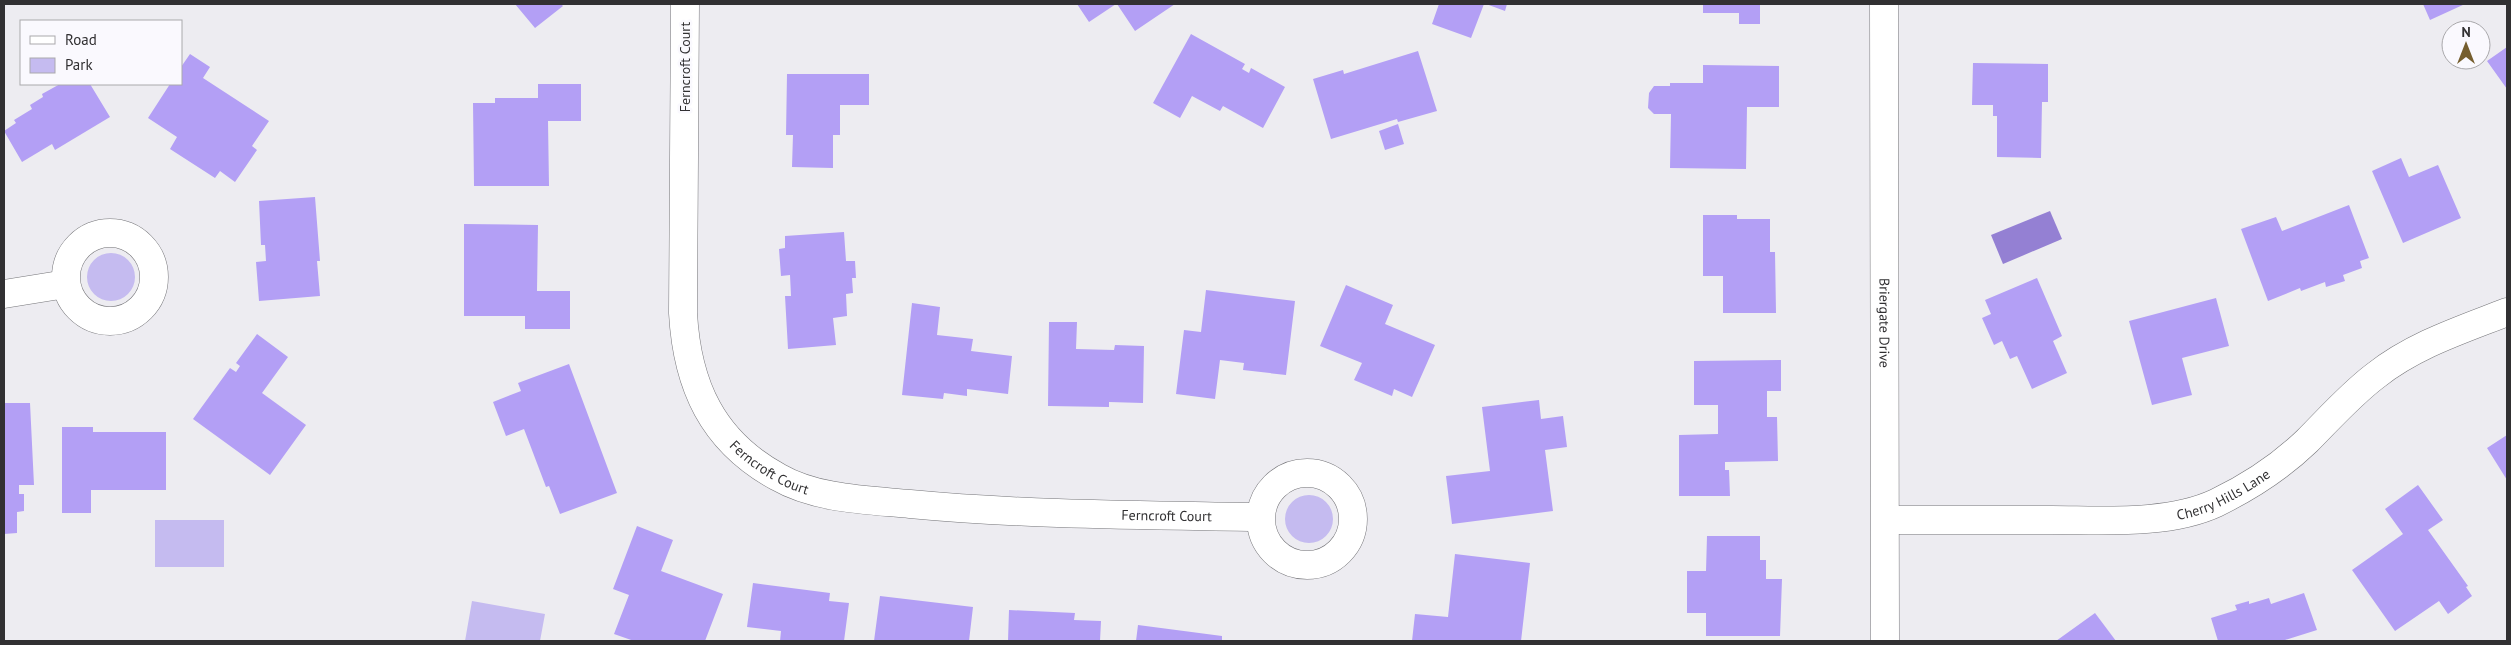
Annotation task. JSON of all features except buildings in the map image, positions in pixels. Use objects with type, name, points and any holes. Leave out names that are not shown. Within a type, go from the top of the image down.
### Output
[{"type":"street","name":"Ferncroft Court","points":[[685,4],[683,313],[685,346],[696,388],[715,423],[743,454],[778,478],[812,491],[854,499],[991,512],[1260,517]]},
{"type":"street","name":"Briergate Drive","points":[[1884,4],[1885,641]]},
{"type":"street","points":[[4,294],[66,284]]},
{"type":"street","name":"Cherry Hills Lane","points":[[1886,520],[2116,519],[2163,517],[2191,512],[2215,503],[2273,470],[2306,442],[2344,401],[2400,358],[2428,343],[2507,312]]},
{"type":"green space","points":[[106,253],[116,253],[128,260],[135,272],[135,282],[128,294],[116,301],[106,301],[98,297],[91,290],[87,282],[87,272],[91,264],[98,257]]},
{"type":"green space","points":[[1309,495],[1318,497],[1326,502],[1331,510],[1333,519],[1331,528],[1326,536],[1318,541],[1309,543],[1300,541],[1292,536],[1287,528],[1285,519],[1287,510],[1292,502],[1300,497]]},
{"type":"green space","points":[[155,520],[224,520],[224,567],[155,567]]},
{"type":"green space","points":[[472,601],[545,614],[540,641],[465,641]]},
{"type":"shaded area","points":[[2050,211],[2062,239],[2003,264],[1991,235]]}]
